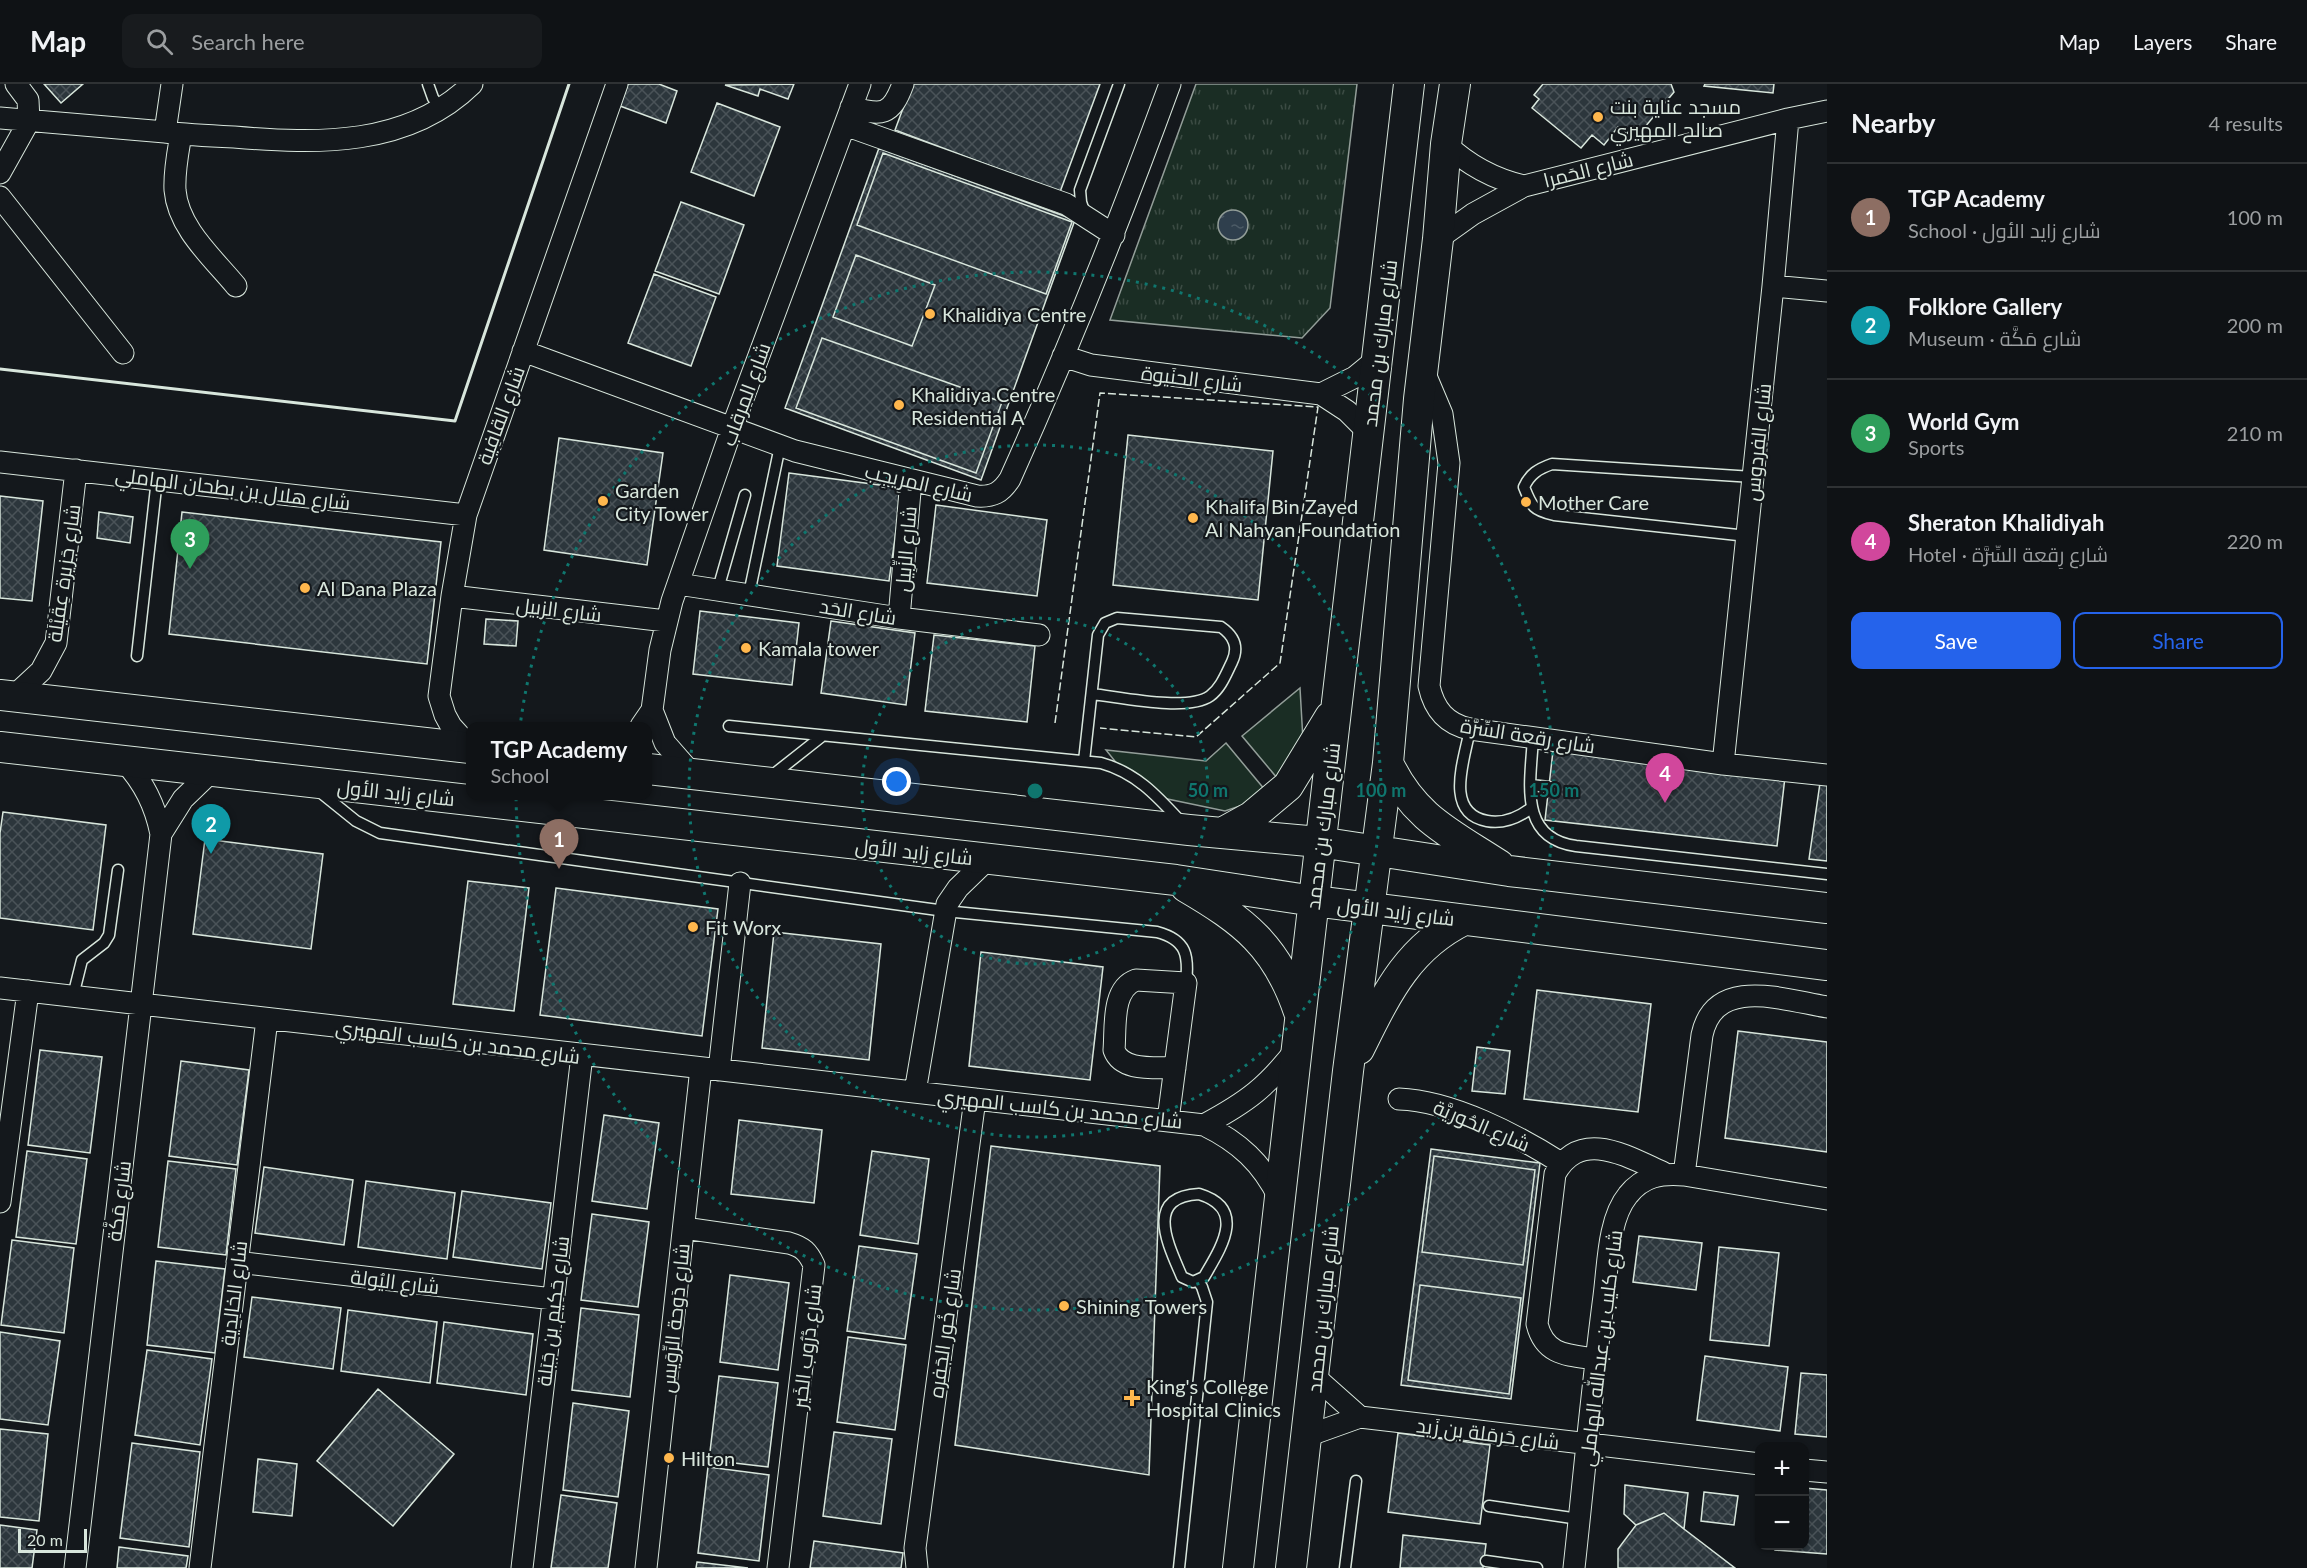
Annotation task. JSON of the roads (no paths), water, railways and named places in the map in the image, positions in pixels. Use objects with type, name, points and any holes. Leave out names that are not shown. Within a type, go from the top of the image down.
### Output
[{"type":"main road","name":"شارع مبارك بن محمد","points":[[1238,1568],[1319,842],[1338,704],[1409,84]]},
{"type":"main road","name":"شارع مبارك بن محمد","points":[[1291,1568],[1315,1377],[1348,1071],[1388,763],[1423,368],[1446,144],[1455,84]]},
{"type":"main road","points":[[7,696],[466,746]]},
{"type":"main road","points":[[1222,833],[1264,808],[1288,786],[1338,704]]},
{"type":"main road","name":"شارع زايد الأول","points":[[0,747],[466,800]]},
{"type":"main road","points":[[1388,763],[1398,785],[1419,810],[1442,828],[1509,871]]},
{"type":"main road","points":[[652,770],[1189,830],[1319,842],[1509,871],[1827,908]]},
{"type":"main road","name":"شارع زايد الأول","points":[[467,800],[1176,880],[1314,901],[1827,965]]},
{"type":"main road","points":[[1176,880],[1235,918],[1264,945],[1291,990],[1299,1033]]},
{"type":"main road","points":[[1348,1071],[1386,996],[1412,958],[1432,940],[1464,920]]},
{"type":"street","points":[[0,173],[29,121],[28,100],[16,84]]},
{"type":"street","points":[[172,84],[175,187],[181,214],[189,228],[236,286]]},
{"type":"street","points":[[0,118],[294,142],[340,140],[380,134],[417,121],[441,109],[472,84]]},
{"type":"street","name":"شارع القافِية","points":[[466,742],[451,726],[439,696],[452,596],[466,515],[617,84]]},
{"type":"street","name":"شارع المِرقاب","points":[[646,718],[666,621],[678,584],[732,428],[860,84]]},
{"type":"street","points":[[848,116],[887,111],[893,105],[903,84]]},
{"type":"street","name":"شارع المِرِيجِب","points":[[523,351],[780,446],[911,480],[988,497],[1004,489],[1063,356],[1114,235],[1170,84]]},
{"type":"street","name":"شارع الحَمرا","points":[[1438,239],[1482,208],[1524,186],[1788,118],[1827,111]]},
{"type":"street","points":[[848,116],[1066,204],[1114,235]]},
{"type":"street","name":"شارع الفِردوس","points":[[1723,764],[1773,286],[1788,118]]},
{"type":"street","name":"شارع الحَمرا","points":[[1446,144],[1476,168],[1524,186]]},
{"type":"street","points":[[0,197],[123,353]]},
{"type":"street","points":[[1773,286],[1827,291]]},
{"type":"street","name":"شارع الحنَيوة","points":[[1063,356],[1091,365],[1321,394],[1347,411],[1369,433]]},
{"type":"street","points":[[1321,394],[1355,377],[1377,359]]},
{"type":"street","name":"شارع رِقعة السِّرَّة","points":[[1423,368],[1442,414],[1449,463],[1429,686],[1437,709],[1453,723],[1470,729],[1723,764],[1827,775]]},
{"type":"street","name":"شارع هلال بن بطحان الهاملي","points":[[0,462],[466,515]]},
{"type":"street","name":"شارع جَزيرة عِقَيْلَة","points":[[7,696],[41,671],[56,643],[76,470]]},
{"type":"street","name":"شارع الزِّبِيل","points":[[899,618],[911,480]]},
{"type":"street","name":"شارع الحَد","points":[[678,584],[899,618],[1040,635]]},
{"type":"street","name":"شارع الزبيل","points":[[452,596],[666,621]]},
{"type":"street","name":"شارع المِرقاب","points":[[652,726],[693,775]]},
{"type":"street","name":"شارع مَكَّة","points":[[75,1568],[161,834],[152,802],[124,761]]},
{"type":"street","name":"شارع مَكَّة","points":[[161,834],[183,799],[212,771]]},
{"type":"street","name":"شارع محمد بن كاسب المهيري","points":[[915,1092],[945,911],[952,895],[988,859]]},
{"type":"street","name":"شارع دَوحة الرِّوَيس","points":[[646,1568],[684,1228],[740,883]]},
{"type":"street","points":[[1168,1120],[1175,1068],[1186,983],[1136,980],[1125,986],[1119,997],[1114,1050],[1119,1059],[1128,1065],[1175,1068]]},
{"type":"street","name":"شارع محمد بن كاسب المهيري","points":[[0,988],[1204,1125],[1239,1145],[1256,1160],[1269,1178],[1279,1198]]},
{"type":"street","points":[[0,1202],[28,991]]},
{"type":"street","points":[[1674,1174],[1705,1022],[1713,1010],[1723,1001],[1736,996],[1777,999],[1827,1007]]},
{"type":"street","name":"شارع الخالِدية","points":[[200,1568],[267,1019]]},
{"type":"street","name":"شارع محمد بن كاسب المهيري","points":[[1204,1125],[1238,1107],[1270,1081],[1299,1033]]},
{"type":"street","name":"شارع حَكِيم بن جَبَلة","points":[[522,1568],[582,1055]]},
{"type":"street","name":"شارع الحُوريَّة","points":[[1399,1098],[1431,1103],[1459,1112],[1511,1134],[1561,1163]]},
{"type":"street","name":"شارع خُور الجَفره","points":[[917,1568],[915,1548],[975,1099]]},
{"type":"street","points":[[1596,1359],[1563,1354],[1553,1350],[1540,1334],[1538,1323],[1555,1174],[1561,1163],[1571,1155],[1582,1149],[1595,1148],[1626,1156],[1674,1174],[1827,1199]]},
{"type":"street","name":"شارع كليب بن عبدالله الهاملي","points":[[1574,1568],[1596,1359],[1616,1216],[1626,1196],[1642,1180],[1674,1174]]},
{"type":"street","name":"شارع دُرُوب الخَير","points":[[684,1228],[789,1243],[801,1247],[809,1254],[814,1265],[778,1568]]},
{"type":"street","name":"شارع اليُولة","points":[[237,1262],[553,1299]]},
{"type":"street","points":[[1315,1377],[1360,1416]]},
{"type":"street","name":"شارع حَرمَلة بن زَيد","points":[[1307,1436],[1360,1416],[1755,1463]]},
{"type":"street","points":[[1809,1470],[1827,1472]]},
{"type":"lane","points":[[428,84],[433,98],[441,109]]},
{"type":"lane","points":[[1086,216],[1080,190],[1119,84]]},
{"type":"lane","points":[[749,594],[780,446]]},
{"type":"lane","points":[[1747,536],[1547,514],[1531,506],[1524,487],[1529,477],[1541,468],[1552,464],[1753,477]]},
{"type":"lane","points":[[137,656],[157,480]]},
{"type":"lane","points":[[718,589],[746,495]]},
{"type":"lane","points":[[1084,760],[1098,635],[1105,623],[1117,618],[1221,627],[1233,638],[1236,654],[1223,682],[1202,700],[1173,703],[1092,694]]},
{"type":"lane","points":[[729,726],[821,737],[1084,760],[1115,767],[1151,789],[1189,830]]},
{"type":"lane","points":[[1470,729],[1460,781],[1461,799],[1465,807],[1482,820],[1492,822],[1513,819],[1531,808]]},
{"type":"lane","points":[[763,783],[821,737]]},
{"type":"lane","points":[[1533,737],[1531,808],[1543,831],[1552,839],[1563,844],[1827,874]]},
{"type":"lane","points":[[308,782],[356,821],[380,833],[945,911],[1157,932],[1170,935],[1186,953],[1188,963],[1186,983]]},
{"type":"lane","points":[[1531,785],[1549,787]]},
{"type":"lane","points":[[73,996],[82,960],[104,943],[109,935],[118,870]]},
{"type":"lane","points":[[1200,1194],[1217,1202],[1223,1209],[1228,1227],[1217,1255],[1204,1277],[1198,1281],[1187,1281],[1182,1277],[1164,1233],[1164,1222],[1166,1213],[1172,1204],[1180,1198],[1200,1194]]},
{"type":"lane","points":[[1179,1568],[1207,1302],[1203,1287],[1198,1281]]},
{"type":"lane","points":[[1345,1568],[1356,1481]]},
{"type":"lane","points":[[1489,1506],[1579,1519]]},
{"type":"lane","points":[[1486,1561],[1537,1568]]},
{"type":"water","points":[[1233,210],[1239,211],[1247,219],[1247,231],[1239,239],[1233,240],[1227,239],[1219,231],[1218,225],[1219,219],[1227,211]]},
{"type":"place","name":"مسجد عناية بنت صالح المهيري","points":[[1598,117]]},
{"type":"place","name":"Khalidiya Centre","points":[[930,314]]},
{"type":"place","name":"Khalidiya Centre Residential A","points":[[899,405]]},
{"type":"place","name":"Garden City Tower","points":[[603,501]]},
{"type":"place","name":"Mother Care","points":[[1526,502]]},
{"type":"place","name":"Khalifa Bin Zayed Al Nahyan Foundation","points":[[1193,518]]},
{"type":"place","name":"World Gym","points":[[190,569]]},
{"type":"place","name":"Al Dana Plaza","points":[[305,588]]},
{"type":"place","name":"Kamala tower","points":[[746,648]]},
{"type":"place","name":"Sheraton Khalidiyah","points":[[1665,803]]},
{"type":"place","name":"Folklore Gallery","points":[[211,854]]},
{"type":"place","name":"TGP Academy","points":[[559,869]]},
{"type":"place","name":"Fit Worx","points":[[693,927]]},
{"type":"place","name":"Shining Towers","points":[[1064,1306]]},
{"type":"place","name":"King's College Hospital Clinics","points":[[1132,1398]]},
{"type":"place","name":"Hilton","points":[[669,1458]]}]
